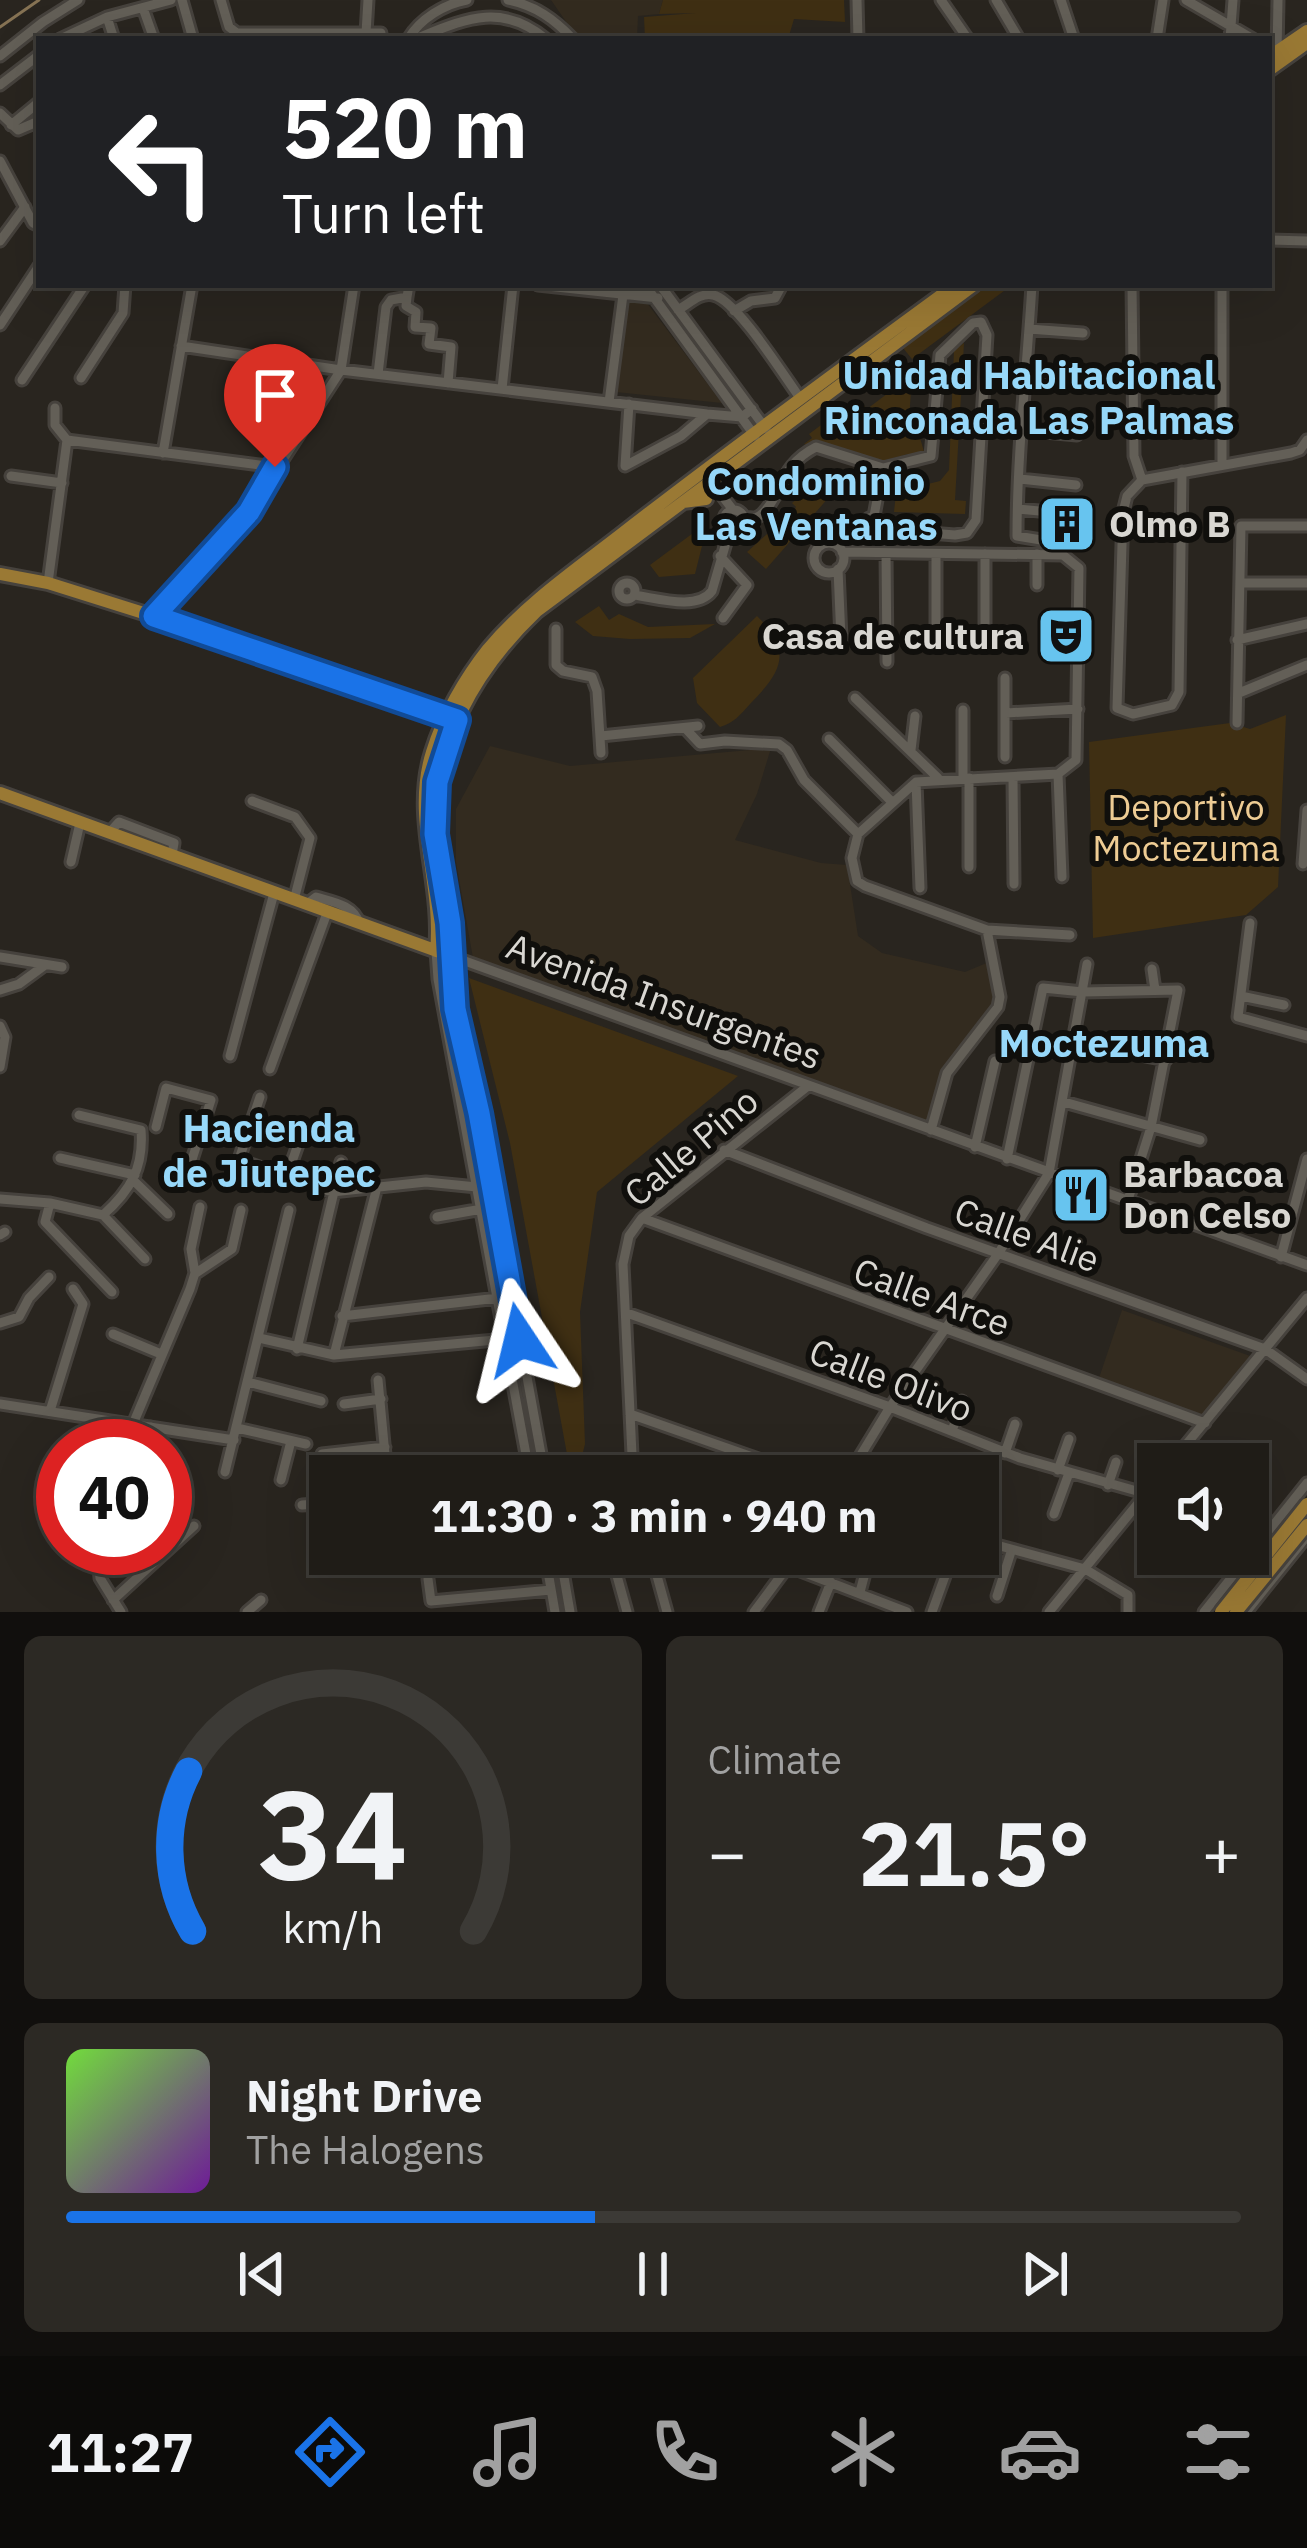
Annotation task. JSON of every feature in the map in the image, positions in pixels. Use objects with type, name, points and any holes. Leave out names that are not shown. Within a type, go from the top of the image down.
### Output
[{"type":"main road","points":[[1273,58],[1307,31]]},
{"type":"main road","points":[[1273,58],[1307,43]]},
{"type":"main road","points":[[761,433],[800,398],[955,289]]},
{"type":"main road","points":[[471,682],[537,611],[698,490],[707,475],[761,433],[955,289]]},
{"type":"main road","points":[[436,951],[425,782],[433,748],[486,652],[532,604],[698,490]]},
{"type":"main road","points":[[0,574],[154,616],[452,718]]},
{"type":"main road","points":[[451,956],[435,834],[437,782],[452,718]]},
{"type":"main road","name":"Avenida Insurgentes","points":[[0,793],[451,956]]},
{"type":"main road","points":[[1210,1611],[1307,1504]]},
{"type":"main road","points":[[1236,1612],[1307,1525]]},
{"type":"street","points":[[0,56],[78,0]]},
{"type":"street","points":[[76,34],[107,17],[171,0]]},
{"type":"street","points":[[182,0],[192,36]]},
{"type":"street","points":[[221,0],[230,27],[237,33],[381,33]]},
{"type":"street","points":[[365,0],[366,32]]},
{"type":"street","points":[[412,36],[418,23],[458,0],[467,0]]},
{"type":"street","points":[[508,0],[552,18],[570,36]]},
{"type":"street","points":[[857,0],[858,36]]},
{"type":"street","points":[[941,0],[966,36]]},
{"type":"street","points":[[997,0],[1017,36]]},
{"type":"street","points":[[1157,36],[1162,0]]},
{"type":"street","points":[[1186,0],[1248,36]]},
{"type":"street","points":[[1230,36],[1233,0]]},
{"type":"street","points":[[1273,58],[1278,0]]},
{"type":"street","points":[[1060,2],[1073,36]]},
{"type":"street","points":[[143,8],[153,36]]},
{"type":"street","points":[[418,36],[461,19],[493,16],[519,22],[541,36]]},
{"type":"street","points":[[107,17],[113,36]]},
{"type":"street","points":[[0,85],[36,57]]},
{"type":"street","points":[[11,125],[36,104]]},
{"type":"street","points":[[0,113],[17,130],[36,123]]},
{"type":"street","points":[[0,161],[36,222]]},
{"type":"street","points":[[0,242],[25,207]]},
{"type":"street","points":[[1272,240],[1307,241]]},
{"type":"street","points":[[0,325],[36,271]]},
{"type":"street","points":[[22,380],[83,288]]},
{"type":"street","points":[[81,378],[123,313],[124,288]]},
{"type":"street","points":[[163,453],[191,288]]},
{"type":"street","points":[[154,616],[249,512],[341,370],[354,288]]},
{"type":"street","points":[[502,389],[513,288]]},
{"type":"street","points":[[587,288],[657,291],[678,310],[752,410],[761,433]]},
{"type":"street","points":[[734,311],[751,301],[775,298],[780,288]]},
{"type":"street","points":[[1018,509],[1085,517],[1086,538],[1081,544],[1017,537],[1018,509],[1023,430],[1027,382],[1032,288]]},
{"type":"street","points":[[1132,288],[1134,456],[1142,480]]},
{"type":"street","points":[[1222,288],[1222,464]]},
{"type":"street","points":[[609,402],[620,290]]},
{"type":"street","points":[[378,374],[386,307],[408,291]]},
{"type":"street","points":[[408,291],[406,306],[416,312],[415,327],[431,328],[429,344],[451,347],[448,382]]},
{"type":"street","points":[[657,291],[742,417],[761,433]]},
{"type":"street","points":[[678,310],[704,294],[718,295],[800,398]]},
{"type":"street","points":[[698,490],[732,518],[755,518],[764,512],[785,473],[816,447],[883,468],[933,453],[940,355],[973,323],[984,324],[973,527],[955,535],[880,529],[874,516],[883,468]]},
{"type":"street","points":[[1029,329],[1084,333]]},
{"type":"street","points":[[181,346],[341,370],[742,417],[752,410]]},
{"type":"street","points":[[1002,383],[1081,383]]},
{"type":"street","points":[[629,404],[625,466],[681,436],[707,413]]},
{"type":"street","points":[[55,408],[55,425],[68,440],[275,467]]},
{"type":"street","points":[[1023,430],[1077,434]]},
{"type":"street","points":[[48,584],[68,440]]},
{"type":"street","points":[[1182,472],[1179,692],[1172,706],[1133,714],[1117,708],[1126,496],[1142,480],[1182,472],[1222,464],[1291,453],[1307,440]]},
{"type":"street","points":[[634,595],[696,602],[712,591],[732,518],[707,475]]},
{"type":"street","points":[[11,476],[62,483]]},
{"type":"street","points":[[1020,479],[1076,484]]},
{"type":"street","points":[[1053,542],[1055,512]]},
{"type":"street","points":[[1237,723],[1241,526],[1307,526]]},
{"type":"street","points":[[838,569],[820,570],[815,553],[821,545],[831,543],[842,552],[1063,555],[1079,568],[1076,760],[1058,774],[916,782],[858,834],[853,858],[857,881],[988,931],[1070,934]]},
{"type":"street","points":[[841,638],[838,569],[842,552]]},
{"type":"street","points":[[886,553],[887,662]]},
{"type":"street","points":[[936,554],[936,628]]},
{"type":"street","points":[[985,554],[985,646]]},
{"type":"street","points":[[1037,554],[1037,585]]},
{"type":"street","points":[[720,556],[747,585],[724,618]]},
{"type":"street","points":[[1240,583],[1307,583]]},
{"type":"street","points":[[1237,640],[1307,624]]},
{"type":"street","points":[[556,629],[556,665],[592,677],[598,691],[601,753]]},
{"type":"street","points":[[1239,693],[1307,665]]},
{"type":"street","points":[[1005,678],[1005,757]]},
{"type":"street","points":[[855,698],[938,778]]},
{"type":"street","points":[[1006,713],[1078,709]]},
{"type":"street","points":[[963,710],[969,867]]},
{"type":"street","points":[[911,750],[915,716]]},
{"type":"street","points":[[601,736],[707,726],[711,738],[779,744],[803,780],[858,834]]},
{"type":"street","points":[[829,739],[891,801]]},
{"type":"street","points":[[1058,774],[1062,877]]},
{"type":"street","points":[[1013,778],[1014,884]]},
{"type":"street","points":[[916,782],[920,888]]},
{"type":"street","points":[[252,801],[296,818],[310,838],[301,902],[316,897],[347,907],[358,923]]},
{"type":"street","points":[[1303,864],[1307,810]]},
{"type":"street","points":[[71,862],[80,823]]},
{"type":"street","points":[[230,1056],[274,892]]},
{"type":"street","points":[[270,1069],[328,913]]},
{"type":"street","points":[[1250,923],[1238,1017],[1307,1036]]},
{"type":"street","points":[[931,1130],[947,1073],[998,1007],[988,931]]},
{"type":"street","points":[[436,951],[437,979],[526,1455]]},
{"type":"street","points":[[451,956],[455,1009],[479,1113],[541,1455]]},
{"type":"street","name":"Avenida Insurgentes","points":[[451,956],[1307,1265]]},
{"type":"street","points":[[0,957],[62,967]]},
{"type":"street","points":[[25,962],[31,976]]},
{"type":"street","points":[[861,1455],[1049,1173],[1087,964]]},
{"type":"street","points":[[0,990],[45,965]]},
{"type":"street","points":[[1152,968],[1155,990]]},
{"type":"street","points":[[1007,1159],[1043,988],[1178,990],[1151,1127],[1127,1203]]},
{"type":"street","points":[[1241,996],[1284,1004]]},
{"type":"street","points":[[0,1067],[2,1027]]},
{"type":"street","points":[[1145,1056],[1166,1060]]},
{"type":"street","points":[[975,1147],[994,1061]]},
{"type":"street","name":"Calle Pino","points":[[632,1455],[622,1264],[629,1236],[642,1219],[724,1150],[808,1086]]},
{"type":"street","points":[[156,1127],[166,1088],[211,1100],[189,1168]]},
{"type":"street","points":[[231,1183],[260,1097]]},
{"type":"street","points":[[1064,1102],[1200,1140]]},
{"type":"street","points":[[79,1114],[141,1130],[127,1194],[103,1215]]},
{"type":"street","points":[[202,1126],[245,1140]]},
{"type":"street","points":[[287,1176],[301,1136]]},
{"type":"street","name":"Calle Alie","points":[[724,1150],[1265,1349],[1307,1379]]},
{"type":"street","points":[[60,1158],[134,1178],[168,1214]]},
{"type":"street","points":[[1281,1256],[1307,1159]]},
{"type":"street","points":[[238,1160],[332,1192],[426,1182],[477,1187]]},
{"type":"street","points":[[297,1349],[341,1162]]},
{"type":"street","points":[[334,1355],[376,1187]]},
{"type":"street","points":[[0,1199],[50,1203],[103,1215],[145,1259]]},
{"type":"street","points":[[50,1203],[45,1222],[112,1292]]},
{"type":"street","points":[[195,1274],[191,1250],[200,1207]]},
{"type":"street","points":[[436,1216],[482,1209]]},
{"type":"street","points":[[135,1419],[195,1274],[209,1261],[229,1254],[241,1210]]},
{"type":"street","points":[[225,1472],[289,1210]]},
{"type":"street","name":"Calle Arce","points":[[642,1219],[1205,1423]]},
{"type":"street","points":[[0,1323],[19,1317],[49,1277]]},
{"type":"street","points":[[50,1411],[83,1304],[73,1289]]},
{"type":"street","points":[[342,1316],[499,1298]]},
{"type":"street","points":[[1188,1443],[1307,1298]]},
{"type":"street","name":"Calle Olivo","points":[[627,1313],[890,1406],[1005,1453],[1137,1495]]},
{"type":"street","points":[[113,1334],[161,1354]]},
{"type":"street","points":[[259,1338],[334,1355],[506,1339]]},
{"type":"street","points":[[378,1380],[386,1455]]},
{"type":"street","points":[[248,1382],[321,1401]]},
{"type":"street","points":[[344,1404],[380,1399]]},
{"type":"street","points":[[952,1431],[962,1401]]},
{"type":"street","points":[[0,1404],[101,1419]]},
{"type":"street","points":[[630,1414],[747,1455]]},
{"type":"street","points":[[1005,1453],[1015,1424]]},
{"type":"street","points":[[237,1428],[306,1444]]},
{"type":"street","points":[[192,1433],[234,1440]]},
{"type":"street","points":[[1054,1514],[1069,1439]]},
{"type":"street","points":[[280,1480],[291,1441]]},
{"type":"street","points":[[322,1454],[385,1448]]},
{"type":"street","points":[[1108,1485],[1116,1462]]},
{"type":"street","points":[[1269,1524],[1307,1483]]},
{"type":"street","points":[[1049,1612],[1137,1501]]},
{"type":"street","points":[[302,1505],[309,1504]]},
{"type":"street","points":[[1246,1612],[1307,1536]]},
{"type":"street","points":[[999,1548],[1084,1569],[1128,1595],[1128,1612]]},
{"type":"street","points":[[997,1596],[1011,1552]]},
{"type":"street","points":[[1269,1560],[1280,1569]]},
{"type":"street","points":[[100,1575],[115,1607],[142,1575]]},
{"type":"street","points":[[548,1575],[555,1612]]},
{"type":"street","points":[[564,1575],[571,1612]]},
{"type":"street","points":[[617,1575],[628,1612]]},
{"type":"street","points":[[657,1575],[668,1612]]},
{"type":"street","points":[[754,1612],[782,1575]]},
{"type":"street","points":[[813,1575],[901,1611]]},
{"type":"street","points":[[860,1592],[864,1575]]},
{"type":"street","points":[[932,1612],[945,1575]]},
{"type":"street","points":[[1210,1611],[1232,1575]]},
{"type":"street","points":[[428,1579],[431,1601],[551,1590]]},
{"type":"street","points":[[819,1612],[831,1582]]},
{"type":"street","points":[[247,1612],[261,1600]]},
{"type":"shaded area","points":[[551,0],[663,0],[659,14],[638,16],[637,36],[576,36]]},
{"type":"shaded area","points":[[618,293],[641,295],[722,403],[606,391]]},
{"type":"shaded area","points":[[490,746],[570,766],[771,748],[757,794],[735,840],[821,863],[847,865],[858,936],[882,953],[965,972],[989,962],[997,997],[989,1019],[941,1077],[929,1122],[473,958],[456,862],[456,809]]},
{"type":"shaded area","points":[[1122,1310],[1253,1357],[1203,1415],[1099,1378]]},
{"type":"green space","points":[[663,0],[844,0],[845,22],[794,19],[789,36],[645,36],[644,17],[696,13],[659,14]]},
{"type":"green space","points":[[975,288],[1008,288],[912,359],[899,343]]},
{"type":"green space","points":[[964,343],[955,500],[966,501],[965,514],[894,512],[897,483],[904,490],[940,481],[949,470],[954,350]]},
{"type":"green space","points":[[912,375],[908,436],[920,438],[925,455],[910,459],[908,454],[882,461],[882,465],[854,451],[851,456],[804,444],[812,438],[809,434],[852,402],[856,406],[861,402],[867,409]]},
{"type":"green space","points":[[818,482],[830,496],[766,569],[747,552],[775,527],[779,529],[796,507],[792,503]]},
{"type":"green space","points":[[708,522],[695,574],[659,577],[650,565]]},
{"type":"green space","points":[[599,606],[609,620],[619,614],[648,627],[715,624],[690,638],[593,636],[575,622]]},
{"type":"green space","points":[[757,616],[776,640],[776,672],[736,718],[720,727],[697,703],[693,678]]},
{"type":"green space","name":"Deportivo Moctezuma","points":[[1286,715],[1278,887],[1246,915],[1093,938],[1089,742],[1230,723],[1250,729]]},
{"type":"green space","points":[[469,978],[738,1076],[597,1192],[580,1312],[582,1455],[567,1455],[510,1143]]},
{"type":"waterway","points":[[0,27],[39,0]]},
{"type":"place","name":"Olmo B","points":[[1067,524]]},
{"type":"place","name":"Casa de cultura","points":[[1066,636]]},
{"type":"place","name":"Barbacoa Don Celso","points":[[1081,1195]]},
{"type":"district","name":"Unidad Habitacional Rinconada Las Palmas","points":[[1029,398]]},
{"type":"district","name":"Condominio Las Ventanas","points":[[816,504]]},
{"type":"district","name":"Moctezuma","points":[[1104,1043]]},
{"type":"district","name":"Hacienda de Jiutepec","points":[[269,1150]]},
{"type":"route","points":[[275,467],[249,512],[154,616],[457,720],[437,782],[435,834],[450,923],[455,1009],[520,1340]]}]
